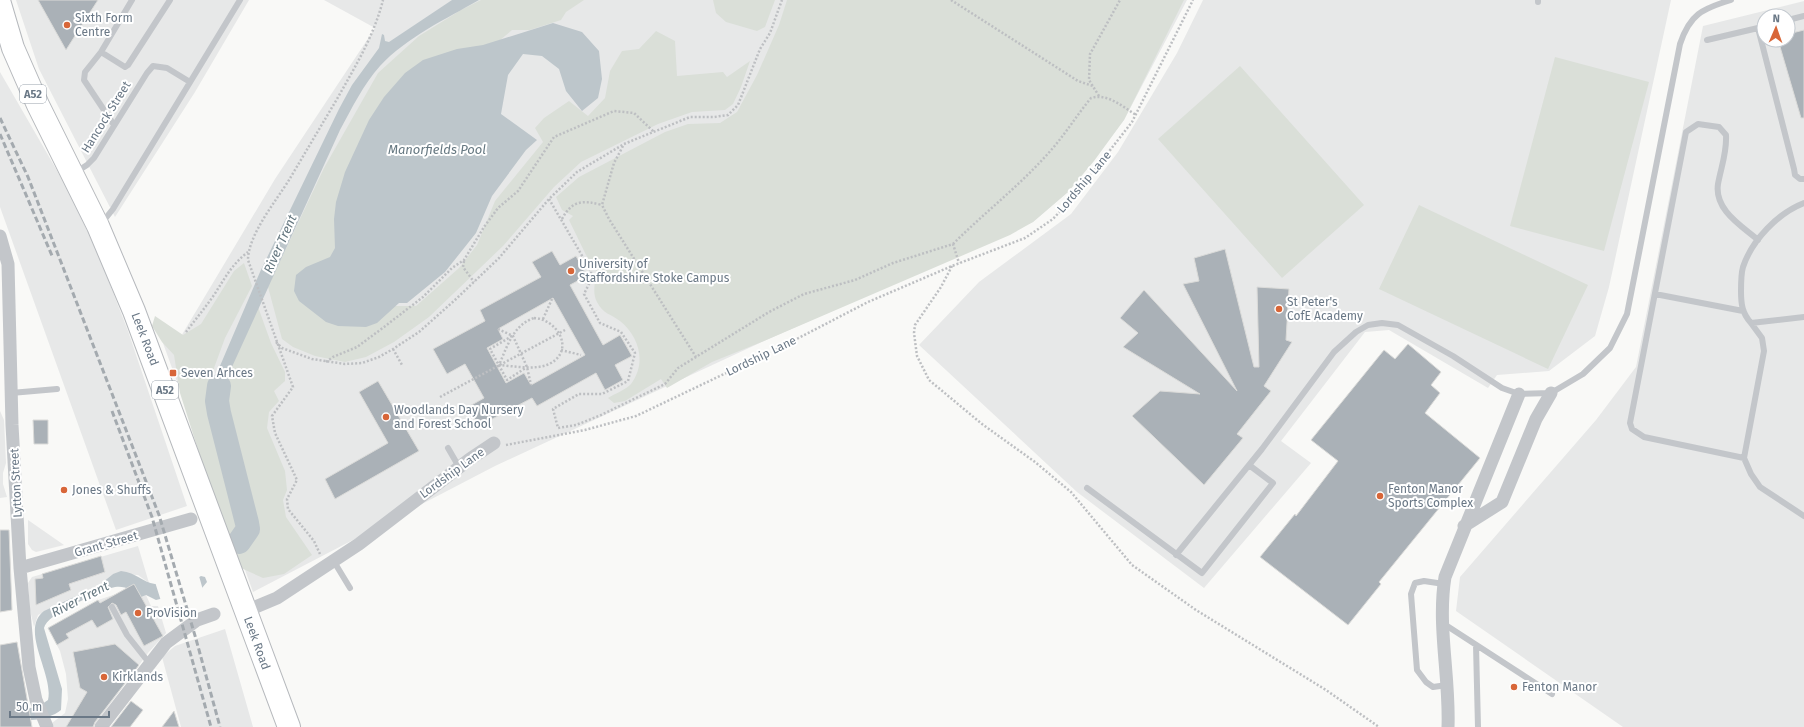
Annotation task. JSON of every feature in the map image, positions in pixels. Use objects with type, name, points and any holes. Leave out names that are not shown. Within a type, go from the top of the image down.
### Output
[{"type":"highway","name":"Leek Road","points":[[0,4],[16,55],[38,105],[98,226],[156,367],[288,727]]},
{"type":"street","name":"Lytton Street","points":[[0,236],[8,264],[11,393],[20,568],[29,667],[36,700],[45,724]]},
{"type":"street","points":[[1464,526],[1502,502],[1536,419],[1551,393]]},
{"type":"street","points":[[1448,727],[1447,685],[1442,623],[1444,584],[1448,567],[1464,526],[1519,394]]},
{"type":"street","name":"Lordship Lane","points":[[246,611],[277,598],[359,544],[494,443]]},
{"type":"street","name":"Grant Street","points":[[20,568],[191,519]]},
{"type":"street","points":[[101,727],[166,643],[197,620],[214,614]]},
{"type":"lane","points":[[114,125],[84,80],[85,72],[101,52],[132,0]]},
{"type":"lane","points":[[101,52],[125,67],[128,65],[170,0]]},
{"type":"lane","points":[[98,226],[113,209],[240,0]]},
{"type":"lane","points":[[1176,554],[1249,465],[1334,352],[1356,332],[1368,325],[1382,323],[1398,325],[1453,356],[1502,388],[1519,394],[1551,393],[1583,374],[1610,348],[1627,314],[1680,44],[1692,18],[1705,8],[1730,0]]},
{"type":"lane","points":[[1707,40],[1756,28]]},
{"type":"lane","points":[[1766,48],[1794,169],[1796,175],[1800,179],[1804,179]]},
{"type":"lane","name":"Hancock Street","points":[[72,174],[87,165],[94,158],[147,73],[153,66],[167,68],[190,82]]},
{"type":"lane","points":[[1744,458],[1644,437],[1632,429],[1630,418],[1686,132],[1698,124],[1719,127],[1726,135],[1727,149],[1718,185],[1720,203],[1734,220],[1758,240]]},
{"type":"lane","points":[[1804,204],[1795,207],[1773,223],[1758,240],[1743,267],[1741,296],[1743,311],[1762,338],[1764,351],[1744,458],[1751,474],[1760,487],[1804,516]]},
{"type":"lane","points":[[1655,294],[1743,311]]},
{"type":"lane","points":[[1751,323],[1804,317]]},
{"type":"lane","points":[[11,393],[56,389]]},
{"type":"lane","points":[[448,448],[460,467]]},
{"type":"lane","points":[[1087,488],[1202,573],[1273,483],[1249,465]]},
{"type":"lane","points":[[329,563],[350,588]]},
{"type":"lane","points":[[1444,584],[1424,581],[1415,583],[1411,594],[1417,670],[1426,682],[1433,687],[1447,685]]},
{"type":"lane","points":[[112,607],[127,635],[150,664]]},
{"type":"lane","points":[[1442,623],[1552,694]]},
{"type":"lane","points":[[1476,645],[1478,727]]},
{"type":"path","points":[[186,332],[213,295],[228,270],[235,262],[248,252],[271,208],[360,58],[375,28],[383,0]]},
{"type":"path","points":[[276,342],[282,348],[325,363],[362,363],[393,350],[419,332],[474,282],[498,258],[549,199],[577,172],[624,144],[690,116],[714,117],[728,115],[738,105],[760,49],[770,33],[782,0]]},
{"type":"path","points":[[951,0],[1078,80],[1093,86]]},
{"type":"path","points":[[1099,96],[1089,80],[1090,54],[1120,0]]},
{"type":"path","name":"Lordship Lane","points":[[494,443],[501,445],[538,440],[636,416],[787,344],[868,302],[959,263],[1025,238],[1053,219],[1075,195],[1132,122],[1193,0]]},
{"type":"path","points":[[549,199],[591,271],[592,280],[584,294],[593,313],[600,323],[621,332],[635,353],[628,381],[602,394],[579,394],[553,409],[558,428],[576,425],[647,394],[665,384],[678,368],[769,312],[804,294],[855,280],[893,263],[953,244],[976,220],[1014,189],[1052,149],[1091,98],[1099,96],[1111,100],[1136,115]]},
{"type":"path","points":[[474,282],[463,267],[464,260],[484,227],[498,208],[518,191],[554,136],[614,111],[634,113],[654,132]]},
{"type":"path","points":[[624,144],[614,163],[602,205],[609,219],[696,357]]},
{"type":"path","points":[[562,219],[568,208],[576,204],[588,201],[602,205]]},
{"type":"path","points":[[953,244],[959,263]]},
{"type":"path","points":[[248,252],[248,260],[293,387],[272,416],[275,433],[297,480],[287,499],[288,509],[314,541],[329,563]]},
{"type":"path","points":[[325,363],[333,357],[357,347],[384,328],[423,298],[452,268],[464,260]]},
{"type":"path","points":[[543,319],[552,299]]},
{"type":"path","points":[[534,318],[543,319],[553,325],[559,333],[562,341],[561,350],[551,363],[527,367],[498,365],[518,327],[525,321],[534,318]]},
{"type":"path","points":[[498,329],[513,336],[527,367],[531,385]]},
{"type":"path","points":[[440,397],[565,330]]},
{"type":"path","points":[[513,336],[490,349],[507,380],[527,367]]},
{"type":"path","points":[[393,350],[402,365]]},
{"type":"path","points":[[561,350],[581,355]]},
{"type":"shaded area","points":[[16,0],[249,0],[195,92],[115,217],[39,69]]},
{"type":"shaded area","name":"University of Staffordshire Stoke Campus","points":[[324,0],[1187,0],[1124,120],[1068,192],[1033,222],[764,341],[495,466],[253,592],[155,321],[180,338],[275,179],[375,28]]},
{"type":"shaded area","points":[[481,0],[584,0],[566,12],[561,20],[530,30],[512,30],[499,41],[360,306],[416,306],[459,268],[477,245],[495,201],[543,142],[535,128],[544,118],[569,101],[588,116],[605,98],[610,71],[622,51],[639,49],[656,31],[675,41],[677,76],[723,72],[727,77],[750,61],[733,104],[725,110],[692,112],[658,124],[581,162],[554,187],[503,246],[429,317],[394,342],[366,357],[345,362],[315,356],[293,347],[282,339],[268,287],[324,168],[378,73],[419,36],[461,10]]},
{"type":"shaded area","points":[[713,0],[775,0],[765,27],[757,31],[726,22],[716,13]]},
{"type":"shaded area","points":[[787,0],[1184,0],[1124,120],[1094,161],[1068,192],[1033,222],[1010,235],[712,362],[667,388],[661,379],[625,401],[614,403],[608,398],[624,390],[631,384],[636,376],[640,359],[639,350],[627,327],[599,306],[595,298],[594,291],[597,272],[586,255],[569,220],[573,216],[562,210],[556,197],[579,177],[665,132],[688,124],[720,123],[737,112],[757,75],[779,25]]},
{"type":"shaded area","name":"St Peter's CofE Academy","points":[[1203,0],[1671,0],[1609,287],[1595,336],[1549,371],[1497,375],[1488,388],[1389,330],[1365,332],[1281,441],[1311,463],[1204,588],[1077,492],[919,345],[979,282],[1071,214],[1118,152],[1177,53]]},
{"type":"shaded area","points":[[1804,1],[1804,727],[1623,727],[1456,611],[1460,577],[1596,420],[1636,367],[1703,26],[1756,13],[1756,48],[1796,48],[1796,8],[1776,8]]},
{"type":"shaded area","points":[[1555,57],[1649,82],[1604,251],[1510,226]]},
{"type":"shaded area","points":[[1240,66],[1364,205],[1282,278],[1158,139]]},
{"type":"shaded area","points":[[0,72],[70,193],[102,264],[128,331],[187,506],[116,530],[0,207]]},
{"type":"shaded area","points":[[1419,205],[1588,285],[1548,369],[1379,289]]},
{"type":"shaded area","points":[[244,263],[252,286],[225,338],[210,379],[238,498],[240,529],[237,535],[239,542],[247,542],[253,534],[254,523],[231,437],[225,401],[225,387],[235,356],[257,304],[271,343],[285,372],[285,381],[274,391],[279,401],[269,412],[267,428],[285,471],[287,490],[283,500],[286,517],[312,555],[284,574],[263,578],[241,568],[226,534],[180,393],[174,355],[162,342],[152,326],[155,316],[183,335],[201,324],[234,271]]},
{"type":"shaded area","points":[[0,411],[4,420],[6,463],[3,473],[3,484],[7,497],[0,498]]},
{"type":"shaded area","points":[[28,520],[64,545],[36,552],[32,550],[28,544]]},
{"type":"shaded area","points":[[138,546],[149,583],[138,575],[113,574],[98,586],[38,615],[34,627],[30,610],[28,583],[32,577]]},
{"type":"shaded area","points":[[134,584],[146,595],[151,606],[158,606],[166,633],[148,653],[93,727],[54,727],[52,723],[65,713],[68,699],[66,674],[60,651],[48,628],[98,600],[116,594]]},
{"type":"shaded area","points":[[225,629],[253,727],[181,727],[162,657],[175,646]]},
{"type":"water","points":[[452,0],[479,0],[427,29],[402,46],[374,73],[353,105],[340,130],[226,380],[224,400],[226,413],[214,423],[210,403],[214,380],[260,272],[352,85],[379,48],[382,34],[384,35],[385,41],[389,42]]},
{"type":"water","name":"Manorfields Pool","points":[[553,23],[582,32],[599,51],[602,79],[598,98],[582,111],[566,91],[559,69],[542,56],[523,54],[508,75],[501,114],[537,140],[526,150],[492,196],[476,233],[445,272],[407,303],[399,303],[377,323],[366,327],[338,326],[326,322],[299,301],[294,291],[296,275],[306,267],[330,257],[335,248],[334,219],[336,202],[345,172],[369,120],[384,97],[405,73],[423,60],[457,49],[483,45]]},
{"type":"water","points":[[121,571],[127,572],[155,584],[196,579],[201,576],[205,577],[207,582],[202,588],[156,600],[146,595],[141,597],[124,587],[116,587],[84,599],[63,610],[47,622],[44,628],[62,689],[61,710],[53,715],[28,720],[0,708],[31,708],[48,700],[49,689],[36,641],[35,629],[37,619],[44,611],[98,586],[113,574]]},
{"type":"pier","points":[[199,576],[203,590],[161,601],[155,582],[195,578]]},
{"type":"building","name":"Sixth Form Centre","points":[[38,0],[98,0],[66,50]]},
{"type":"building","points":[[1804,30],[1804,118],[1801,118],[1780,48],[1796,48],[1796,32]]},
{"type":"building","points":[[1225,249],[1254,367],[1259,367],[1257,287],[1289,289],[1286,340],[1292,342],[1264,386],[1271,391],[1237,434],[1243,438],[1204,485],[1132,416],[1160,391],[1200,394],[1123,347],[1138,333],[1120,318],[1144,290],[1237,391],[1183,284],[1199,281],[1194,258]]},
{"type":"building","points":[[552,251],[560,265],[576,256],[587,276],[570,285],[603,345],[620,335],[632,356],[615,365],[623,380],[605,390],[596,373],[537,406],[532,398],[479,426],[468,407],[484,398],[465,364],[447,374],[433,349],[485,321],[480,310],[541,277],[532,262]],"holes":[[[553,298],[585,355],[531,385],[524,373],[506,383],[487,348],[503,339],[498,329]]]},
{"type":"building","name":"Fenton Manor Sports Complex","points":[[1408,344],[1441,372],[1431,385],[1440,393],[1425,413],[1480,458],[1379,582],[1381,584],[1348,625],[1260,557],[1295,514],[1296,516],[1338,461],[1311,440],[1384,350],[1395,359]]},
{"type":"building","name":"Woodlands Day Nursery and Forest School","points":[[378,381],[419,451],[335,499],[325,479],[388,443],[359,392]]},
{"type":"building","points":[[33,420],[48,420],[48,444],[34,444]]},
{"type":"building","points":[[0,530],[9,530],[12,610],[0,612]]},
{"type":"building","points":[[101,556],[105,572],[69,584],[71,590],[36,605],[35,579],[43,578],[42,574]]},
{"type":"building","points":[[134,584],[163,636],[144,646],[126,612],[121,615],[116,605],[112,603],[108,607],[113,619],[97,628],[92,620],[66,634],[69,638],[57,645],[48,628],[98,600],[100,603]]},
{"type":"building","points":[[17,642],[32,727],[0,727],[0,645]]},
{"type":"building","name":"Kirklands","points":[[115,644],[139,665],[95,722],[93,727],[66,727],[87,692],[80,688],[73,652]]},
{"type":"building","points":[[131,701],[143,710],[130,727],[111,727]]},
{"type":"building","points":[[174,711],[179,727],[162,727]]},
{"type":"waterway","name":"River Trent","points":[[219,386],[217,401],[219,413],[248,529],[239,542]]},
{"type":"railway","points":[[0,118],[28,177],[159,515],[196,639],[220,727]]},
{"type":"railway","points":[[0,134],[53,258]]},
{"type":"railway","points":[[112,411],[152,517],[211,727]]},
{"type":"place","name":"Sixth Form Centre","points":[[67,25]]},
{"type":"place","name":"University of Staffordshire Stoke Campus","points":[[571,271]]},
{"type":"place","name":"St Peter's CofE Academy","points":[[1279,309]]},
{"type":"place","name":"Seven Arhces","points":[[173,373]]},
{"type":"place","name":"Woodlands Day Nursery and Forest School","points":[[386,417]]},
{"type":"place","name":"Jones & Shuffs","points":[[64,490]]},
{"type":"place","name":"Fenton Manor Sports Complex","points":[[1380,496]]},
{"type":"place","name":"ProVision","points":[[138,613]]},
{"type":"place","name":"Kirklands","points":[[104,677]]},
{"type":"place","name":"Fenton Manor","points":[[1514,687]]}]
